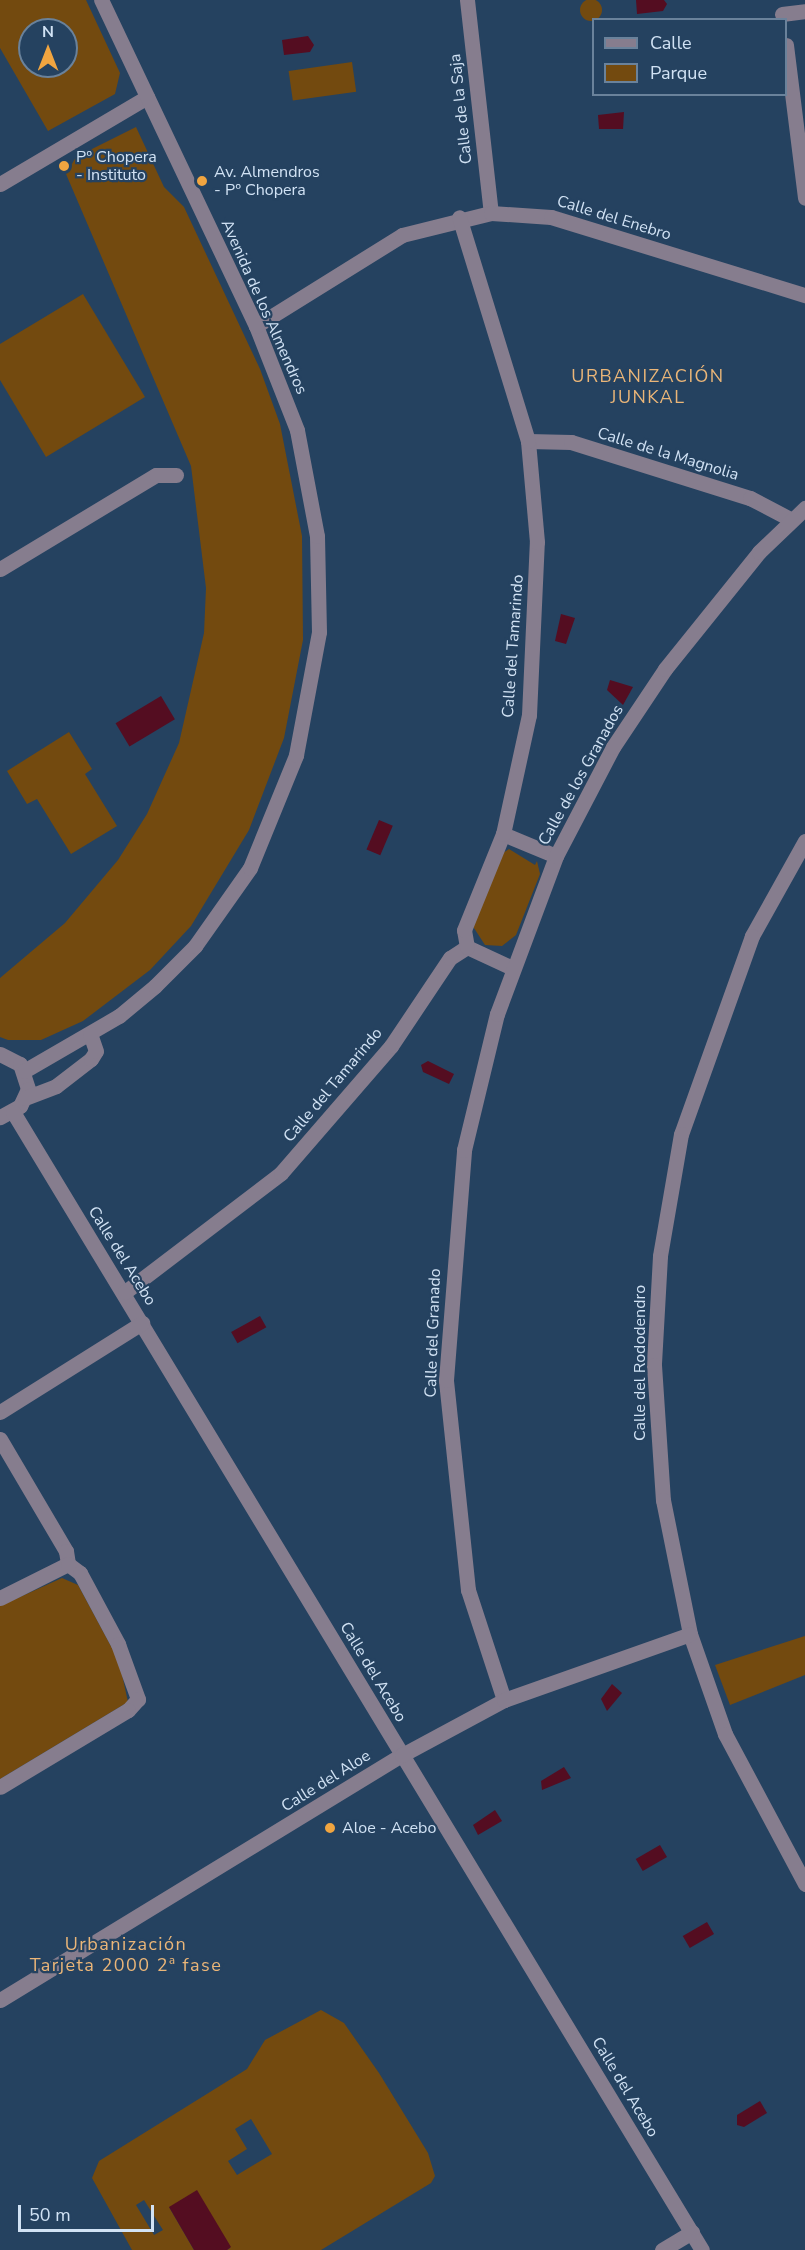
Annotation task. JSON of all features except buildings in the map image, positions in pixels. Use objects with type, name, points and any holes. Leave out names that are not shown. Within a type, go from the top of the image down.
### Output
[{"type":"street","name":"Avenida de los Almendros","points":[[24,1071],[90,1034],[155,986],[195,946],[250,868],[296,755],[310,696],[320,582],[311,481],[279,378],[101,0]]},
{"type":"street","name":"Calle de la Saja","points":[[467,0],[491,213]]},
{"type":"street","points":[[781,11],[805,11]]},
{"type":"street","points":[[787,53],[805,198]]},
{"type":"street","points":[[0,184],[147,97]]},
{"type":"street","name":"Calle del Enebro","points":[[256,326],[402,235],[459,218],[491,213],[551,217],[805,295]]},
{"type":"street","name":"Calle del Tamarindo","points":[[125,1292],[281,1173],[392,1046],[450,958],[467,947],[464,930],[503,834],[529,715],[536,630],[537,542],[528,441],[459,218]]},
{"type":"street","name":"Calle de la Magnolia","points":[[528,441],[571,442],[750,498],[792,520]]},
{"type":"street","points":[[0,569],[156,475],[176,475]]},
{"type":"street","name":"Calle de los Granados","points":[[510,967],[556,856],[613,747],[665,669],[792,520],[805,508]]},
{"type":"street","points":[[503,834],[556,856]]},
{"type":"street","name":"Calle del Rododendro","points":[[805,841],[752,936],[695,1085],[660,1256],[656,1423],[663,1500],[690,1634],[725,1734],[805,1884]]},
{"type":"street","points":[[467,947],[510,967]]},
{"type":"street","name":"Calle del Granado","points":[[504,1700],[468,1590],[446,1380],[464,1150],[510,967]]},
{"type":"street","points":[[7,1115],[25,1098],[56,1086],[91,1059],[96,1051],[90,1034]]},
{"type":"street","points":[[0,1054],[24,1071],[25,1098]]},
{"type":"street","name":"Calle del Acebo","points":[[7,1115],[125,1292],[702,2250]]},
{"type":"street","points":[[0,1412],[142,1323]]},
{"type":"street","points":[[0,1439],[66,1551],[68,1564],[80,1573],[118,1644],[138,1699],[128,1710],[0,1787]]},
{"type":"street","points":[[0,1598],[68,1564]]},
{"type":"street","name":"Calle del Aloe","points":[[0,2000],[402,1755],[504,1700],[690,1634]]},
{"type":"street","points":[[662,2250],[692,2232]]},
{"type":"green space","points":[[587,-1],[595,-1],[602,6],[602,14],[599,18],[592,18],[592,21],[587,21],[580,14],[580,6]]},
{"type":"green space","points":[[0,0],[86,0],[120,73],[115,94],[48,131],[0,48]]},
{"type":"green space","points":[[352,62],[356,92],[293,101],[289,71]]},
{"type":"green space","points":[[136,127],[164,187],[184,207],[260,369],[280,424],[302,536],[303,640],[284,738],[249,830],[191,926],[150,970],[83,1021],[41,1040],[8,1040],[0,1037],[0,978],[65,923],[118,860],[147,814],[179,743],[204,633],[206,588],[191,466],[66,174],[76,157]]},
{"type":"green space","points":[[83,294],[145,397],[46,457],[0,380],[0,344]]},
{"type":"green space","points":[[69,732],[92,769],[85,774],[117,826],[71,854],[37,799],[27,804],[7,771]]},
{"type":"green space","points":[[509,849],[535,865],[537,861],[540,874],[516,935],[502,946],[485,945],[472,925],[500,855]]},
{"type":"green space","points":[[62,1578],[78,1585],[119,1661],[128,1702],[0,1779],[0,1606]]},
{"type":"green space","points":[[805,1636],[805,1675],[730,1705],[715,1665]]},
{"type":"green space","points":[[321,2010],[344,2023],[379,2073],[428,2153],[435,2176],[431,2183],[321,2250],[227,2250],[230,2248],[169,2207],[194,2250],[132,2250],[92,2178],[99,2161],[247,2069],[265,2040]],"holes":[[[251,2119],[272,2154],[237,2175],[228,2161],[247,2149],[235,2129]],[[144,2200],[163,2230],[154,2235],[136,2205]]]},
{"type":"shaded area","points":[[636,0],[664,0],[667,4],[663,11],[637,14]]},
{"type":"shaded area","points":[[308,36],[314,45],[310,52],[284,55],[282,40]]},
{"type":"shaded area","points":[[624,112],[623,129],[599,129],[598,115]]},
{"type":"shaded area","points":[[561,614],[575,618],[566,644],[555,641]]},
{"type":"shaded area","points":[[610,680],[633,687],[623,705],[607,690]]},
{"type":"shaded area","points":[[161,696],[175,719],[129,746],[116,723]]},
{"type":"shaded area","points":[[379,820],[393,826],[380,855],[366,849]]},
{"type":"shaded area","points":[[428,1061],[454,1074],[449,1084],[423,1072],[421,1065]]},
{"type":"shaded area","points":[[260,1316],[266,1327],[237,1343],[231,1332]]},
{"type":"shaded area","points":[[612,1684],[622,1693],[607,1711],[601,1699]]},
{"type":"shaded area","points":[[564,1767],[571,1778],[542,1790],[541,1781]]},
{"type":"shaded area","points":[[495,1810],[502,1821],[478,1835],[473,1825]]},
{"type":"shaded area","points":[[660,1845],[667,1857],[643,1871],[636,1859]]},
{"type":"shaded area","points":[[707,1922],[714,1934],[690,1948],[683,1936]]},
{"type":"shaded area","points":[[760,2101],[767,2113],[744,2127],[737,2125],[737,2115]]},
{"type":"shaded area","points":[[197,2190],[231,2247],[227,2250],[194,2250],[169,2207]]},
{"type":"place","name":"Pº Chopera - Instituto","points":[[64,166]]},
{"type":"place","name":"Av. Almendros - Pº Chopera","points":[[202,181]]},
{"type":"place","name":"Aloe - Acebo","points":[[330,1828]]},
{"type":"district","name":"URBANIZACIÓN JUNKAL","points":[[648,388]]},
{"type":"district","name":"Urbanización Tarjeta 2000 2ª fase","points":[[126,1955]]}]
